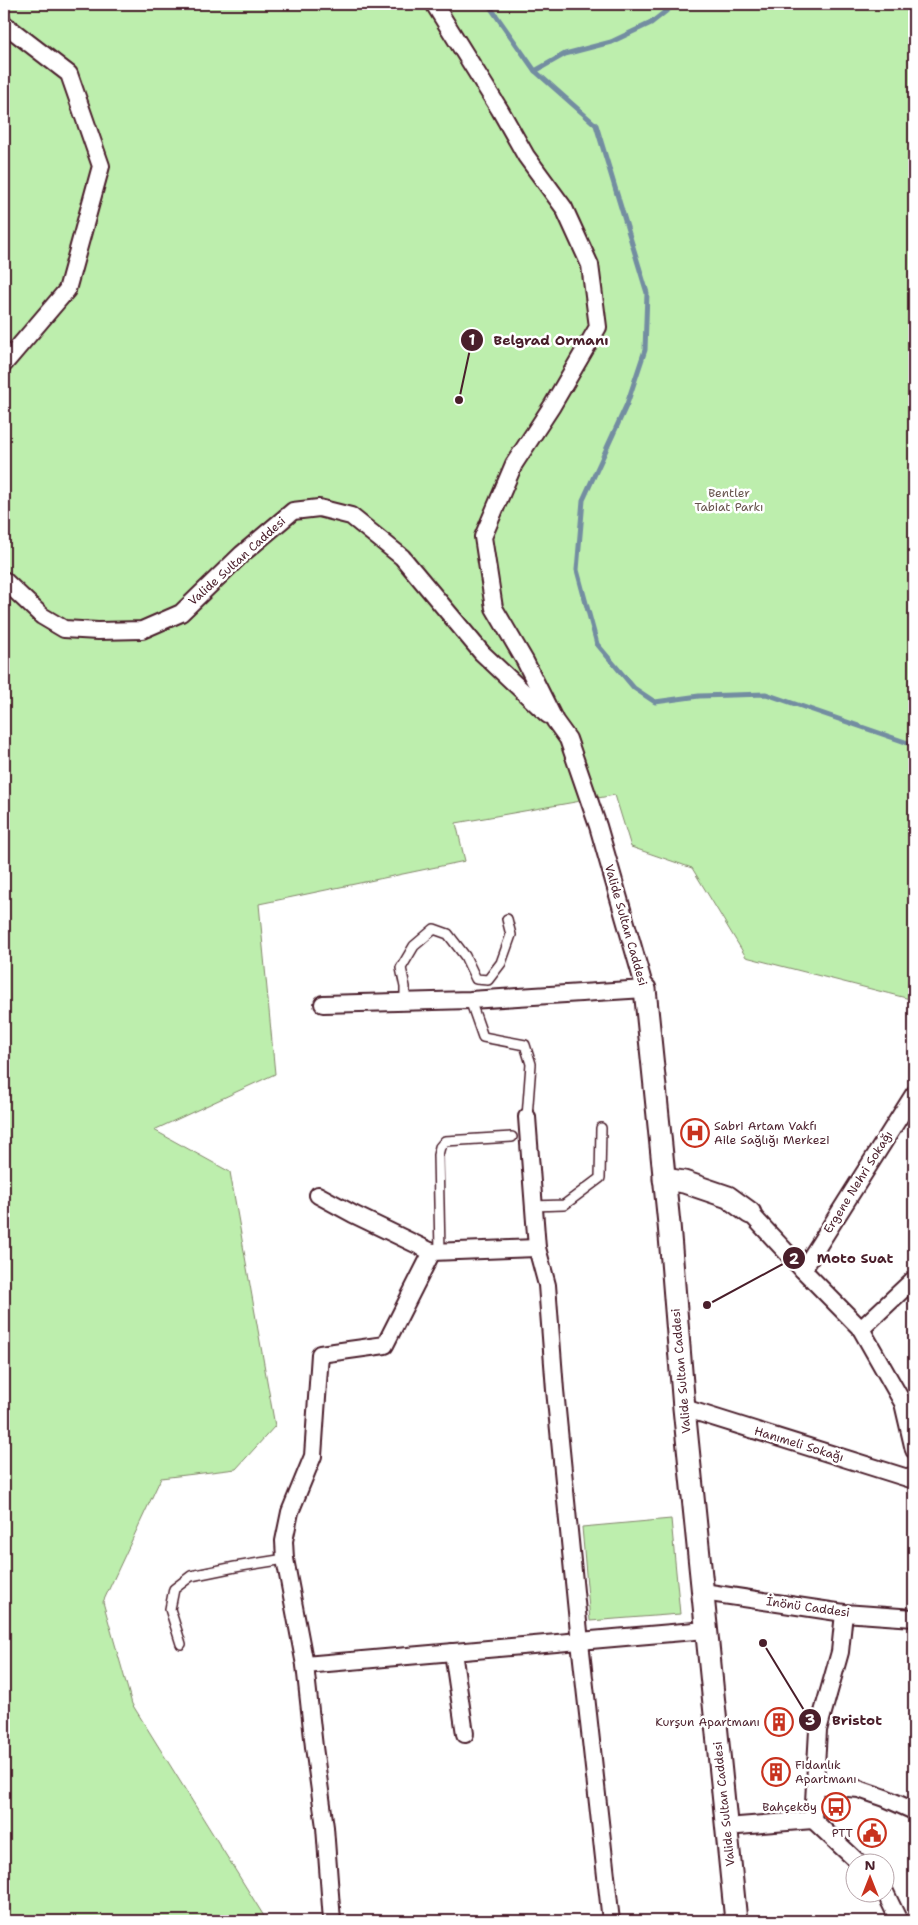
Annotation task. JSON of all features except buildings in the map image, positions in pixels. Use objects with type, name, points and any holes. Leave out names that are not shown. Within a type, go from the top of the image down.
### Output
[{"type":"street","points":[[434,4],[500,110],[526,156],[564,208],[590,265],[598,327],[552,406],[514,464],[483,537],[494,608],[526,662],[555,721]]},
{"type":"street","points":[[4,24],[69,74],[101,166],[67,290],[4,364]]},
{"type":"street","name":"Valide Sultan Caddesi","points":[[4,580],[42,616],[64,629],[98,631],[142,630],[181,613],[242,554],[293,510],[319,508],[351,516],[402,557],[482,653],[555,721],[568,739],[598,826],[645,989],[684,1408],[736,1921]]},
{"type":"street","points":[[322,1004],[492,999],[645,989]]},
{"type":"street","name":"Ergene Nehri Sokağı","points":[[803,1270],[914,1094]]},
{"type":"street","points":[[527,1117],[536,1248],[547,1285],[555,1390],[580,1642],[611,1921]]},
{"type":"street","points":[[664,1179],[684,1182],[728,1197],[750,1213],[861,1329],[903,1403],[914,1450]]},
{"type":"street","points":[[318,1195],[352,1214],[436,1252],[536,1248]]},
{"type":"street","points":[[332,1921],[325,1827],[305,1665],[285,1560],[284,1542],[290,1512],[313,1456],[320,1354],[385,1345],[436,1252]]},
{"type":"street","points":[[861,1329],[914,1279]]},
{"type":"street","name":"Hanımeli Sokağı","points":[[684,1408],[914,1480]]},
{"type":"street","name":"İnönü Caddesi","points":[[702,1592],[844,1613],[914,1618]]},
{"type":"street","points":[[813,1820],[818,1730],[840,1652],[844,1613]]},
{"type":"street","points":[[305,1665],[706,1630]]},
{"type":"street","points":[[453,1652],[465,1734]]},
{"type":"street","points":[[815,1785],[859,1789],[914,1811]]},
{"type":"street","points":[[726,1827],[813,1820],[847,1852]]},
{"type":"street","points":[[890,1902],[899,1921]]},
{"type":"lane","points":[[492,999],[488,980],[501,963],[511,935],[507,919]]},
{"type":"lane","points":[[405,1002],[405,987],[401,968],[414,946],[434,929],[448,934],[465,956],[476,979],[488,980]]},
{"type":"lane","points":[[470,1000],[483,1037],[525,1045],[531,1064],[527,1117]]},
{"type":"lane","points":[[532,1206],[564,1205],[600,1178],[601,1128]]},
{"type":"lane","points":[[436,1252],[438,1155],[440,1147],[445,1141],[512,1137]]},
{"type":"lane","points":[[181,1644],[170,1609],[174,1589],[191,1576],[235,1566],[285,1560]]},
{"type":"green space","name":"Bentler Tabiat Parkı","points":[[4,4],[914,4],[914,1000],[746,957],[692,868],[631,847],[615,795],[456,823],[465,861],[259,904],[275,1074],[154,1130],[230,1172],[275,1426],[236,1469],[161,1478],[103,1602],[132,1704],[267,1921],[4,1921]]},
{"type":"green space","points":[[671,1519],[680,1614],[590,1621],[582,1527]]},
{"type":"waterway","points":[[488,4],[535,71],[596,125],[647,293],[645,350],[627,404],[583,500],[577,570],[597,644],[634,688],[655,702],[699,696],[766,694],[914,745]]},
{"type":"waterway","points":[[535,71],[565,54],[611,42],[651,23],[675,4]]},
{"type":"place","name":"Belgrad Ormanı","points":[[459,400]]},
{"type":"place","name":"Sabri Artam Vakfı Aile Sağlığı Merkezi","points":[[695,1133]]},
{"type":"place","name":"Moto Suat","points":[[707,1305]]},
{"type":"place","name":"Bristot","points":[[763,1643]]},
{"type":"place","name":"Kurşun Apartmanı","points":[[779,1722]]},
{"type":"place","name":"Fidanlık Apartmanı","points":[[776,1772]]},
{"type":"place","name":"Bahçeköy","points":[[836,1807]]},
{"type":"place","name":"PTT","points":[[872,1833]]}]
